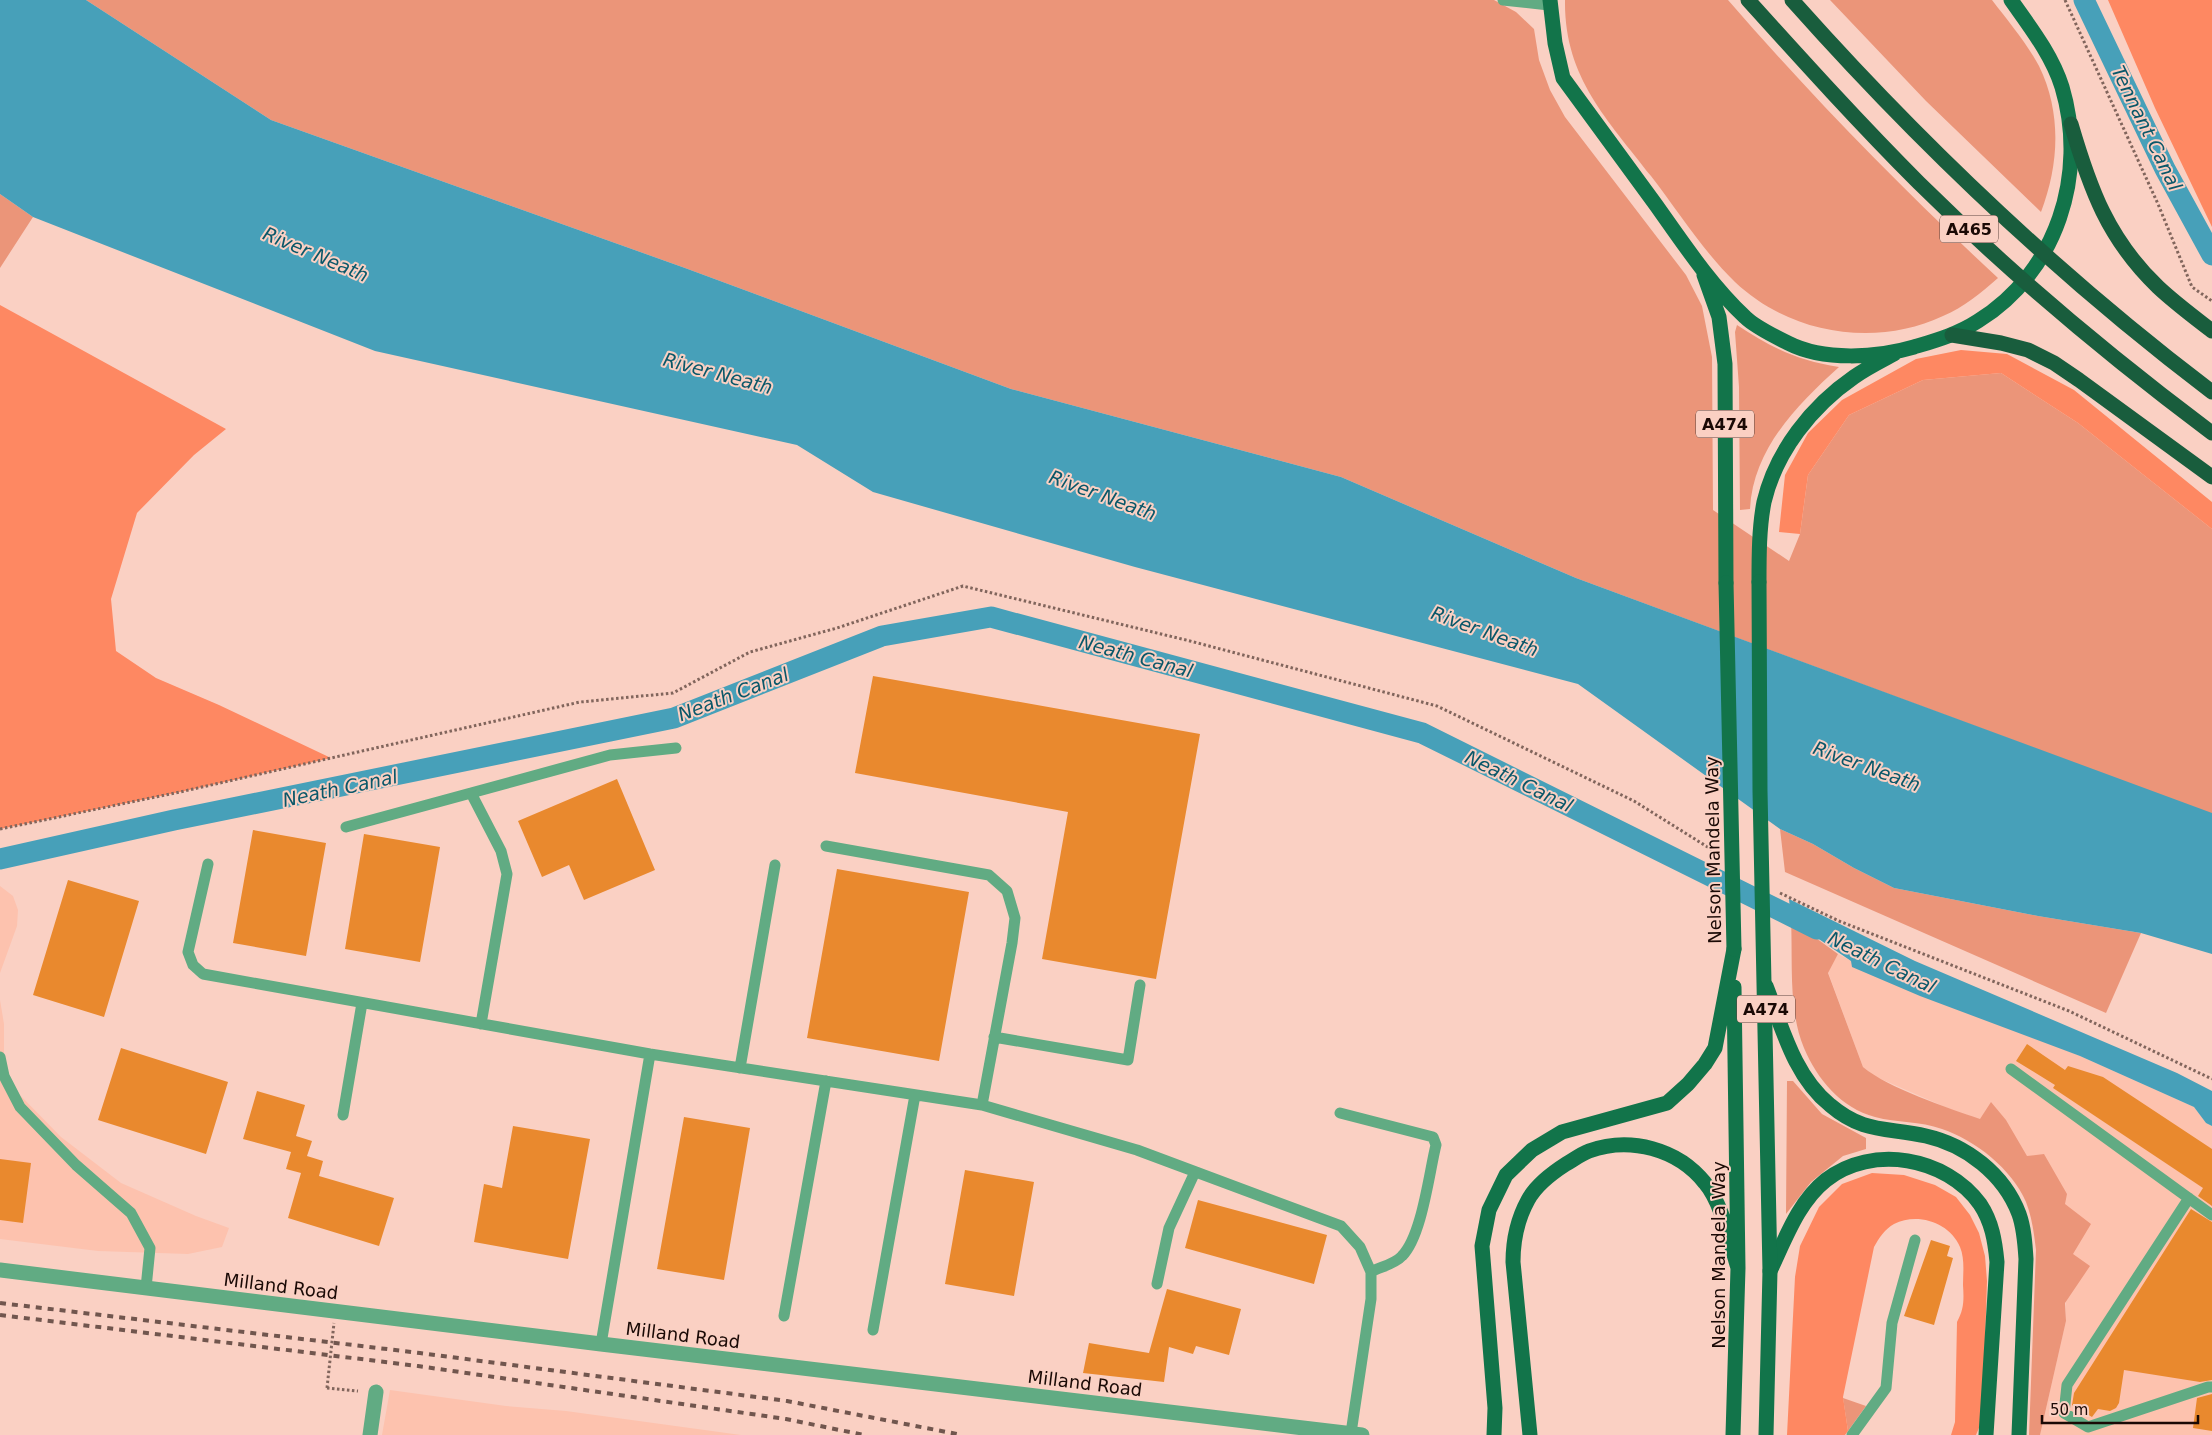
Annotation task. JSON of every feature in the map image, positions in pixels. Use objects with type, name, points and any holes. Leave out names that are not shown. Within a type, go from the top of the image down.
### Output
[{"type":"highway","name":"A465","points":[[1748,0],[1820,81],[1920,183],[2042,296],[2149,386],[2212,433]]},
{"type":"highway","name":"A465","points":[[1792,0],[1841,55],[1943,160],[2060,268],[2170,360],[2212,392]]},
{"type":"highway","points":[[2071,124],[2087,179],[2118,241],[2160,289],[2212,331]]},
{"type":"highway","points":[[1952,335],[2001,343],[2028,350],[2054,363],[2212,477]]},
{"type":"main road","points":[[1550,2],[1563,78],[1702,268],[1746,318],[1790,344],[1831,356],[1898,352],[1952,335],[1980,321],[2007,298],[2034,270],[2052,237],[2065,205],[2072,163],[2071,124],[2062,86],[2047,51],[2013,2]]},
{"type":"main road","name":"Nelson Mandela Way","points":[[1702,268],[1718,317],[1725,364],[1726,583],[1734,949],[1738,1268],[1734,1435]]},
{"type":"main road","name":"A474","points":[[1766,1435],[1770,1271],[1766,986],[1760,791],[1759,582],[1760,542],[1764,503],[1776,466],[1799,430],[1820,404],[1855,377],[1898,352]]},
{"type":"main road","points":[[1494,1435],[1495,1408],[1482,1246],[1488,1210],[1506,1175],[1532,1150],[1562,1132],[1667,1103],[1688,1084],[1706,1064],[1715,1048],[1734,949]]},
{"type":"main road","points":[[1766,986],[1799,1068],[1814,1090],[1829,1105],[1849,1119],[1862,1125],[1944,1140],[1962,1148],[1997,1177],[2018,1214],[2024,1238],[2026,1258],[2019,1435]]},
{"type":"main road","points":[[1530,1435],[1513,1262],[1513,1243],[1517,1224],[1528,1198],[1550,1174],[1588,1152],[1614,1145],[1643,1146],[1678,1158],[1706,1184],[1718,1208],[1738,1268]]},
{"type":"main road","points":[[1770,1271],[1800,1211],[1813,1192],[1826,1180],[1847,1168],[1882,1160],[1899,1160],[1938,1170],[1967,1189],[1980,1204],[1988,1218],[1994,1235],[1997,1262],[1986,1435]]},
{"type":"street","name":"Milland Road","points":[[0,1270],[1356,1434]]},
{"type":"street","points":[[370,1435],[376,1392]]},
{"type":"lane","points":[[1503,0],[1550,2]]},
{"type":"lane","points":[[346,828],[610,755],[676,748]]},
{"type":"lane","points":[[471,793],[501,852],[508,874],[481,1024]]},
{"type":"lane","points":[[826,846],[989,875],[1007,891],[1015,918],[982,1105]]},
{"type":"lane","points":[[208,864],[188,952],[193,965],[203,974],[650,1054],[982,1105],[1094,1136],[1341,1226],[1360,1247],[1371,1272],[1371,1299],[1356,1434]]},
{"type":"lane","points":[[740,1068],[775,865]]},
{"type":"lane","points":[[994,1037],[1128,1060],[1140,985]]},
{"type":"lane","points":[[343,1115],[362,1003]]},
{"type":"lane","points":[[602,1344],[650,1054]]},
{"type":"lane","points":[[0,1057],[4,1076],[20,1107],[76,1165],[131,1214],[150,1248],[146,1288]]},
{"type":"lane","points":[[2011,1069],[2212,1215]]},
{"type":"lane","points":[[784,1316],[826,1081]]},
{"type":"lane","points":[[873,1330],[915,1095]]},
{"type":"lane","points":[[1340,1113],[1433,1137],[1436,1145],[1418,1226],[1410,1247],[1401,1258],[1371,1272]]},
{"type":"lane","points":[[1157,1284],[1169,1228],[1179,1211],[1195,1172]]},
{"type":"lane","points":[[2189,1198],[2067,1384],[2064,1413],[2088,1427],[2212,1387]]},
{"type":"lane","points":[[1852,1435],[1886,1388],[1892,1323],[1915,1240]]},
{"type":"path","points":[[2064,0],[2158,204],[2192,288],[2212,301]]},
{"type":"path","points":[[0,829],[180,792],[580,702],[673,693],[750,652],[837,628],[962,586],[1190,641],[1437,706],[1634,801],[1718,853]]},
{"type":"path","points":[[1779,892],[1840,921],[2069,1011],[2212,1079]]},
{"type":"path","points":[[334,1323],[327,1388],[376,1392]]},
{"type":"shaded area","points":[[86,0],[1494,0],[1516,12],[1534,29],[1539,60],[1550,90],[1565,117],[1686,275],[1702,306],[1712,357],[1713,510],[1789,561],[1800,534],[1808,475],[1849,415],[1923,380],[2001,373],[2078,423],[2212,529],[2212,814],[1576,578],[1341,477],[1011,389],[685,268],[271,120]]},
{"type":"shaded area","points":[[1565,0],[1728,0],[1859,143],[1998,278],[1972,299],[1943,316],[1917,326],[1890,332],[1862,333],[1834,330],[1807,324],[1781,314],[1757,300],[1735,282],[1712,257],[1604,116],[1591,96],[1572,52],[1567,27]]},
{"type":"shaded area","points":[[1830,0],[1992,0],[2034,57],[2052,102],[2055,139],[2054,158],[2052,176],[2041,212],[1926,101]]},
{"type":"shaded area","points":[[2108,0],[2212,0],[2212,227],[2155,108]]},
{"type":"shaded area","points":[[0,194],[33,217],[0,268]]},
{"type":"shaded area","points":[[0,305],[226,429],[194,455],[137,513],[111,599],[116,651],[156,678],[219,705],[331,758],[180,792],[0,829]]},
{"type":"shaded area","points":[[1737,325],[1761,340],[1797,357],[1839,367],[1793,413],[1780,430],[1768,448],[1759,467],[1753,487],[1750,509],[1740,510],[1739,387],[1735,332]]},
{"type":"shaded area","points":[[1961,350],[2007,354],[2074,390],[2212,502],[2212,529],[2078,423],[2001,373],[1923,380],[1849,415],[1808,475],[1800,534],[1779,532],[1785,475],[1808,433],[1842,400],[1916,359]]},
{"type":"shaded area","points":[[1780,829],[1813,844],[1854,868],[1894,888],[2038,916],[2141,933],[2106,1013],[1785,872]]},
{"type":"shaded area","points":[[0,886],[13,896],[18,910],[17,926],[0,973]]},
{"type":"shaded area","points":[[1791,920],[1838,954],[1828,973],[1863,1067],[1903,1090],[1980,1119],[1991,1102],[2006,1120],[2027,1156],[2044,1154],[2067,1194],[2065,1204],[2091,1224],[2073,1254],[2090,1266],[2065,1303],[2066,1321],[2040,1435],[2029,1435],[2036,1250],[2026,1202],[2012,1178],[2002,1167],[1967,1140],[1934,1126],[1883,1119],[1863,1113],[1841,1099],[1823,1081],[1804,1048],[1796,1018],[1792,985]]},
{"type":"shaded area","points":[[1838,954],[2080,1056],[2194,1107],[2206,1123],[2212,1126],[2212,1435],[2040,1435],[2066,1321],[2064,1209],[1993,1124],[1952,1110],[1874,1076],[1863,1067],[1828,972]]},
{"type":"shaded area","points":[[0,1000],[4,1024],[4,1070],[16,1091],[61,1137],[121,1183],[196,1216],[229,1228],[222,1247],[188,1254],[98,1251],[0,1239]]},
{"type":"shaded area","points":[[1787,1081],[1793,1081],[1822,1114],[1866,1138],[1866,1149],[1843,1156],[1811,1182],[1786,1214]]},
{"type":"shaded area","points":[[1872,1173],[1904,1175],[1935,1185],[1956,1197],[1970,1215],[1979,1233],[1985,1256],[1987,1281],[1983,1405],[1981,1423],[1976,1435],[1951,1435],[1955,1422],[1957,1322],[1963,1300],[1962,1252],[1955,1239],[1941,1226],[1932,1222],[1913,1219],[1891,1226],[1882,1234],[1874,1247],[1843,1397],[1848,1431],[1845,1435],[1787,1435],[1795,1277],[1800,1246],[1819,1207],[1842,1184]]},
{"type":"shaded area","points":[[390,1390],[506,1406],[566,1411],[741,1435],[382,1435]]},
{"type":"shaded area","points":[[1843,1398],[1866,1406],[1848,1431]]},
{"type":"water","name":"River Neath","points":[[0,0],[86,0],[271,120],[685,268],[1011,389],[1341,477],[1576,578],[2212,813],[2212,954],[2141,933],[2038,916],[1894,888],[1854,868],[1813,844],[1780,829],[1578,684],[1135,567],[873,492],[797,445],[375,351],[33,217],[0,194]]},
{"type":"water","points":[[1789,899],[1915,961],[2177,1073],[2212,1091],[2212,1126],[2206,1123],[2194,1107],[2080,1056],[1920,996],[1852,967],[1851,961],[1791,920]]},
{"type":"building","points":[[873,676],[1200,734],[1156,979],[1042,959],[1068,812],[855,773]]},
{"type":"building","points":[[617,779],[655,870],[584,900],[569,865],[542,877],[518,821]]},
{"type":"building","points":[[253,830],[326,843],[306,956],[233,943]]},
{"type":"building","points":[[364,834],[440,847],[420,962],[345,949]]},
{"type":"building","points":[[837,869],[969,892],[939,1061],[807,1038]]},
{"type":"building","points":[[68,880],[139,901],[104,1017],[33,995]]},
{"type":"building","points":[[2027,1044],[2065,1070],[2068,1066],[2103,1077],[2212,1149],[2212,1206],[2198,1196],[2203,1188],[2053,1088],[2055,1085],[2016,1061]]},
{"type":"building","points":[[121,1048],[228,1082],[206,1154],[98,1120]]},
{"type":"building","points":[[257,1091],[305,1105],[296,1136],[312,1141],[307,1156],[323,1161],[319,1176],[394,1198],[379,1246],[288,1218],[301,1173],[286,1169],[291,1152],[243,1139]]},
{"type":"building","points":[[684,1117],[750,1128],[724,1280],[657,1269]]},
{"type":"building","points":[[513,1126],[590,1139],[568,1259],[474,1242],[484,1184],[502,1188]]},
{"type":"building","points":[[0,1159],[31,1163],[23,1223],[0,1220]]},
{"type":"building","points":[[965,1170],[1034,1182],[1014,1296],[945,1284]]},
{"type":"building","points":[[1198,1200],[1327,1235],[1314,1284],[1185,1248]]},
{"type":"building","points":[[2191,1209],[2212,1222],[2212,1380],[2200,1382],[2124,1370],[2119,1403],[2116,1408],[2110,1411],[2098,1409],[2092,1417],[2072,1405],[2074,1393]]},
{"type":"building","points":[[1931,1240],[1950,1246],[1947,1256],[1953,1258],[1934,1325],[1904,1316]]},
{"type":"building","points":[[1167,1289],[1241,1309],[1229,1355],[1196,1346],[1193,1354],[1169,1347],[1164,1382],[1083,1373],[1089,1343],[1149,1353]]},
{"type":"building","points":[[2212,1394],[2212,1431],[2193,1428],[2197,1398]]},
{"type":"waterway","name":"Tennant Canal","points":[[2084,0],[2165,169],[2212,255]]},
{"type":"waterway","name":"Neath Canal","points":[[0,859],[174,820],[674,718],[882,636],[991,617],[1422,733],[1817,929]]},
{"type":"railway","points":[[0,1303],[420,1353],[787,1401],[962,1435]]},
{"type":"railway","points":[[0,1315],[418,1366],[786,1419],[864,1435]]}]
